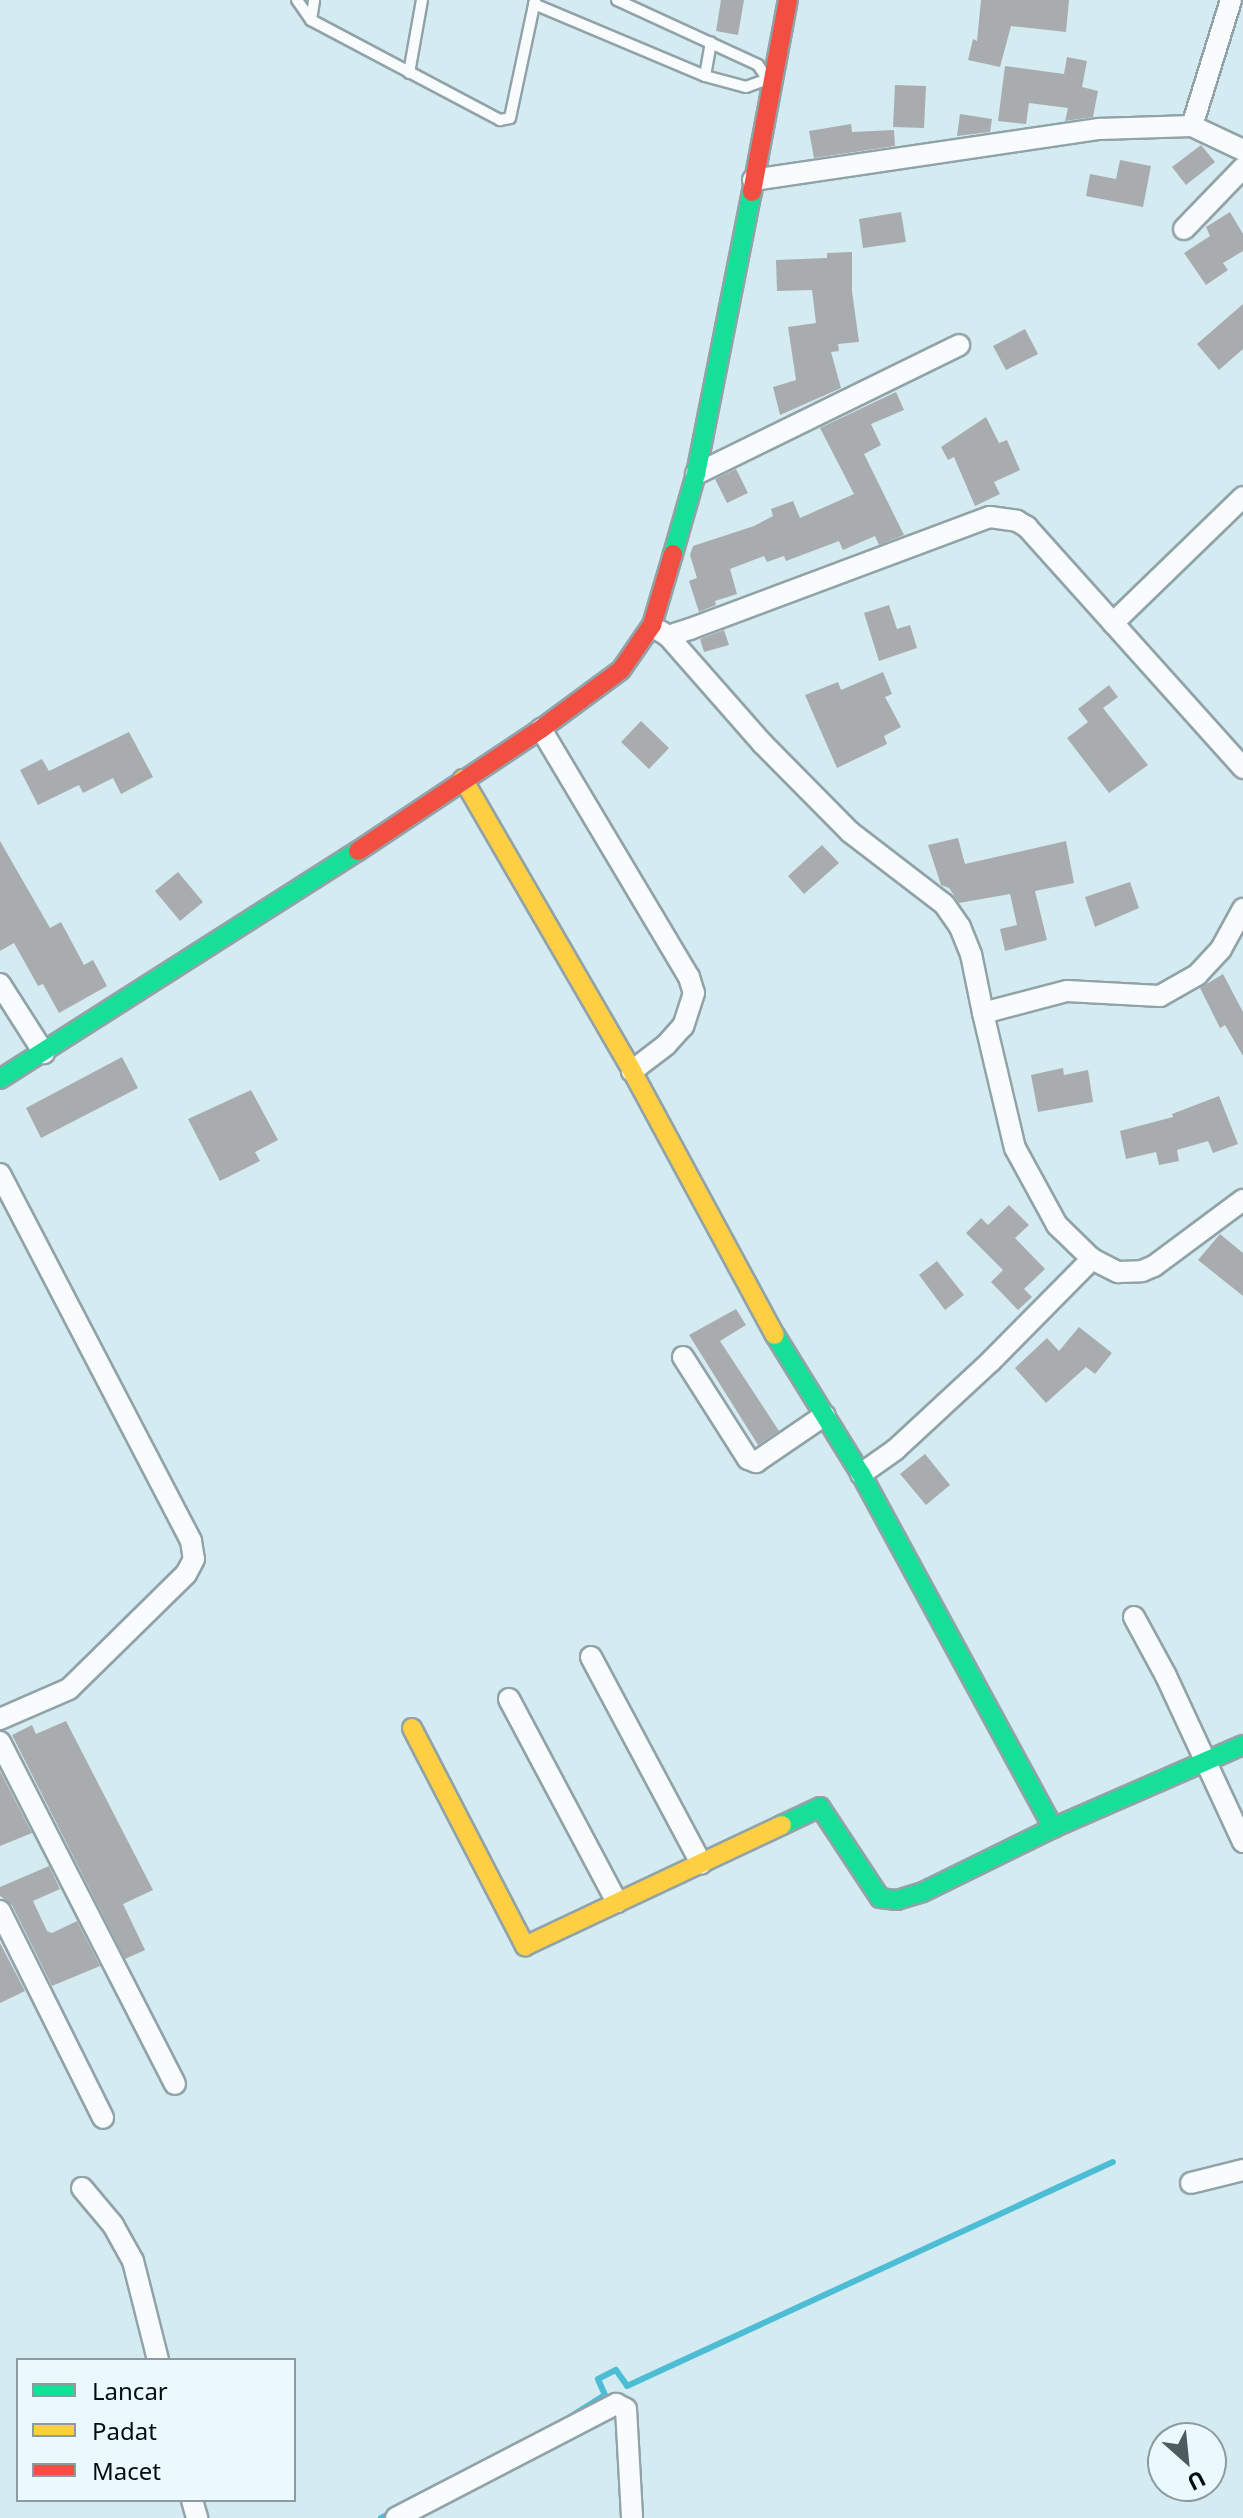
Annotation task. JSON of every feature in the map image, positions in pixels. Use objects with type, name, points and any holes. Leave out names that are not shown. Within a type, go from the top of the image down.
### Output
[{"type":"street","points":[[660,631],[726,334],[770,79],[788,0]]},
{"type":"street","points":[[1192,126],[1231,0]]},
{"type":"street","points":[[753,180],[1099,129],[1192,126],[1243,150]]},
{"type":"street","points":[[1184,229],[1243,168]]},
{"type":"street","points":[[696,474],[959,345]]},
{"type":"street","points":[[1113,623],[1242,499]]},
{"type":"street","points":[[0,1079],[541,729],[621,670],[660,631],[990,517],[1017,521],[1027,527],[1243,768]]},
{"type":"street","points":[[660,631],[762,743],[850,832],[944,904],[960,927],[971,954],[1015,1148],[1057,1225],[1092,1259],[1118,1272],[1142,1271],[1154,1266],[1243,1200]]},
{"type":"street","points":[[541,729],[689,977],[694,993],[683,1026],[666,1045],[632,1071]]},
{"type":"street","points":[[463,779],[632,1071],[758,1308],[861,1474],[1053,1828]]},
{"type":"street","points":[[983,1013],[1067,991],[1160,996],[1197,975],[1221,949],[1243,909]]},
{"type":"street","points":[[0,984],[44,1053]]},
{"type":"street","points":[[0,1174],[191,1541],[194,1559],[186,1574],[69,1689],[0,1719]]},
{"type":"street","points":[[861,1474],[895,1450],[991,1361],[1092,1259]]},
{"type":"street","points":[[683,1357],[748,1459],[756,1462],[825,1415]]},
{"type":"street","points":[[1134,1617],[1166,1676],[1243,1842]]},
{"type":"street","points":[[591,1657],[701,1863]]},
{"type":"street","points":[[509,1699],[617,1902]]},
{"type":"street","points":[[412,1728],[525,1946],[820,1807],[880,1898],[897,1900],[923,1892],[1053,1828],[1243,1745]]},
{"type":"street","points":[[0,1742],[175,2084]]},
{"type":"street","points":[[0,1911],[103,2118]]},
{"type":"street","points":[[1191,2183],[1243,2170]]},
{"type":"street","points":[[82,2188],[113,2225],[133,2261],[157,2358]]},
{"type":"street","points":[[396,2518],[616,2404],[626,2409],[632,2518]]},
{"type":"lane","points":[[297,0],[311,20],[500,120],[507,120],[535,2],[705,76],[746,87],[770,79],[758,65],[617,0]]},
{"type":"lane","points":[[311,20],[314,0]]},
{"type":"lane","points":[[409,73],[422,0]]},
{"type":"lane","points":[[705,76],[711,43]]},
{"type":"building","points":[[721,0],[744,0],[738,35],[716,31]]},
{"type":"building","points":[[981,0],[1069,0],[1066,32],[1011,26],[1000,67],[968,60],[973,39],[977,41]]},
{"type":"building","points":[[1067,57],[1087,61],[1082,87],[1098,91],[1093,117],[1065,121],[1068,108],[1029,103],[1026,124],[998,121],[1005,66],[1064,74]]},
{"type":"building","points":[[895,85],[926,86],[924,128],[893,127]]},
{"type":"building","points":[[960,114],[992,119],[990,132],[957,136]]},
{"type":"building","points":[[851,124],[852,132],[894,130],[895,146],[814,158],[809,131]]},
{"type":"building","points":[[1201,145],[1215,162],[1186,185],[1172,167]]},
{"type":"building","points":[[1120,160],[1151,166],[1143,207],[1086,196],[1090,174],[1116,179]]},
{"type":"building","points":[[901,212],[906,242],[863,248],[859,219]]},
{"type":"building","points":[[1230,212],[1243,234],[1243,251],[1223,263],[1228,270],[1206,285],[1184,253],[1210,236],[1206,227]]},
{"type":"building","points":[[852,252],[852,291],[859,342],[838,344],[839,351],[831,352],[841,388],[780,415],[773,387],[796,380],[788,327],[816,323],[812,290],[777,291],[776,260],[827,258],[827,253]]},
{"type":"building","points":[[1243,304],[1243,349],[1219,370],[1197,344]]},
{"type":"building","points":[[1025,329],[1038,354],[1006,370],[993,346]]},
{"type":"building","points":[[896,392],[904,410],[871,424],[881,445],[864,454],[904,535],[879,545],[875,536],[843,550],[839,541],[786,561],[784,556],[767,562],[764,556],[730,569],[737,594],[715,601],[716,605],[699,612],[689,581],[697,578],[690,555],[693,546],[754,526],[773,516],[771,509],[793,501],[800,518],[854,494],[820,428]]},
{"type":"building","points":[[986,417],[999,443],[1007,440],[1020,470],[994,482],[1000,494],[975,506],[954,457],[948,460],[941,447]]},
{"type":"building","points":[[736,469],[748,493],[727,503],[715,479]]},
{"type":"building","points":[[889,605],[897,629],[910,625],[917,648],[879,661],[864,613]]},
{"type":"building","points":[[724,630],[729,645],[704,652],[700,639]]},
{"type":"building","points":[[883,672],[892,694],[885,697],[901,727],[884,736],[887,744],[837,768],[805,695],[838,682],[841,690]]},
{"type":"building","points":[[1109,685],[1118,697],[1103,708],[1148,765],[1109,793],[1067,738],[1088,722],[1078,709]]},
{"type":"building","points":[[641,721],[669,748],[649,769],[621,742]]},
{"type":"building","points":[[129,732],[153,777],[121,794],[113,778],[83,793],[79,785],[38,805],[20,770],[42,759],[49,771]]},
{"type":"building","points":[[958,838],[965,864],[1066,841],[1074,883],[1035,891],[1047,940],[1005,951],[1000,929],[1017,925],[1010,894],[959,903],[949,888],[941,885],[928,845]]},
{"type":"building","points":[[0,841],[50,928],[61,922],[84,965],[93,960],[107,986],[59,1013],[43,984],[38,986],[14,943],[0,951]]},
{"type":"building","points":[[822,845],[839,863],[804,894],[788,876]]},
{"type":"building","points":[[178,872],[203,902],[180,921],[155,891]]},
{"type":"building","points":[[1130,882],[1139,908],[1095,927],[1085,897]]},
{"type":"building","points":[[1223,974],[1243,1012],[1243,1056],[1225,1025],[1220,1028],[1200,988]]},
{"type":"building","points":[[122,1057],[138,1088],[41,1138],[26,1108]]},
{"type":"building","points":[[1063,1068],[1064,1075],[1088,1070],[1093,1102],[1038,1112],[1031,1075]]},
{"type":"building","points":[[251,1090],[278,1140],[255,1152],[260,1161],[220,1181],[188,1119]]},
{"type":"building","points":[[1219,1096],[1238,1144],[1213,1153],[1208,1141],[1177,1150],[1179,1161],[1159,1165],[1156,1152],[1126,1159],[1120,1131],[1173,1117],[1172,1114]]},
{"type":"building","points":[[1009,1205],[1029,1225],[1015,1238],[1045,1269],[1024,1289],[1032,1297],[1018,1310],[991,1282],[1003,1270],[966,1233],[981,1218],[988,1225]]},
{"type":"building","points":[[1220,1234],[1243,1253],[1243,1296],[1198,1260]]},
{"type":"building","points":[[937,1261],[964,1295],[945,1310],[919,1275]]},
{"type":"building","points":[[736,1309],[746,1325],[720,1341],[779,1431],[758,1445],[689,1335]]},
{"type":"building","points":[[1079,1327],[1112,1353],[1095,1374],[1086,1367],[1046,1403],[1015,1368],[1047,1338],[1059,1351]]},
{"type":"building","points":[[925,1454],[950,1485],[926,1505],[900,1474]]},
{"type":"building","points":[[66,1721],[153,1890],[123,1904],[145,1950],[125,1959],[12,1735],[32,1725],[36,1734]]},
{"type":"building","points":[[0,1771],[32,1833],[0,1846]]},
{"type":"building","points":[[49,1866],[60,1889],[33,1901],[47,1931],[52,1933],[77,1921],[100,1966],[52,1986],[12,1905],[0,1896],[0,1887]]},
{"type":"building","points":[[0,1943],[25,1991],[0,2003]]},
{"type":"waterway","points":[[565,2420],[605,2395],[598,2379],[616,2370],[627,2386],[1113,2162]]},
{"type":"waterway","points":[[381,2518],[393,2512]]},
{"type":"traffic: fast","points":[[673,554],[696,474],[752,192]]},
{"type":"traffic: fast","points":[[0,1079],[358,851]]},
{"type":"traffic: fast","points":[[775,1335],[861,1474],[1053,1828]]},
{"type":"traffic: fast","points":[[782,1825],[820,1807],[880,1898],[897,1900],[923,1892],[1053,1828],[1243,1745]]},
{"type":"traffic: slow","points":[[463,779],[632,1071],[775,1335]]},
{"type":"traffic: slow","points":[[412,1728],[525,1946],[782,1825]]},
{"type":"traffic: jam","points":[[752,192],[788,0]]},
{"type":"traffic: jam","points":[[358,851],[541,729],[621,670],[652,625],[673,554]]}]
